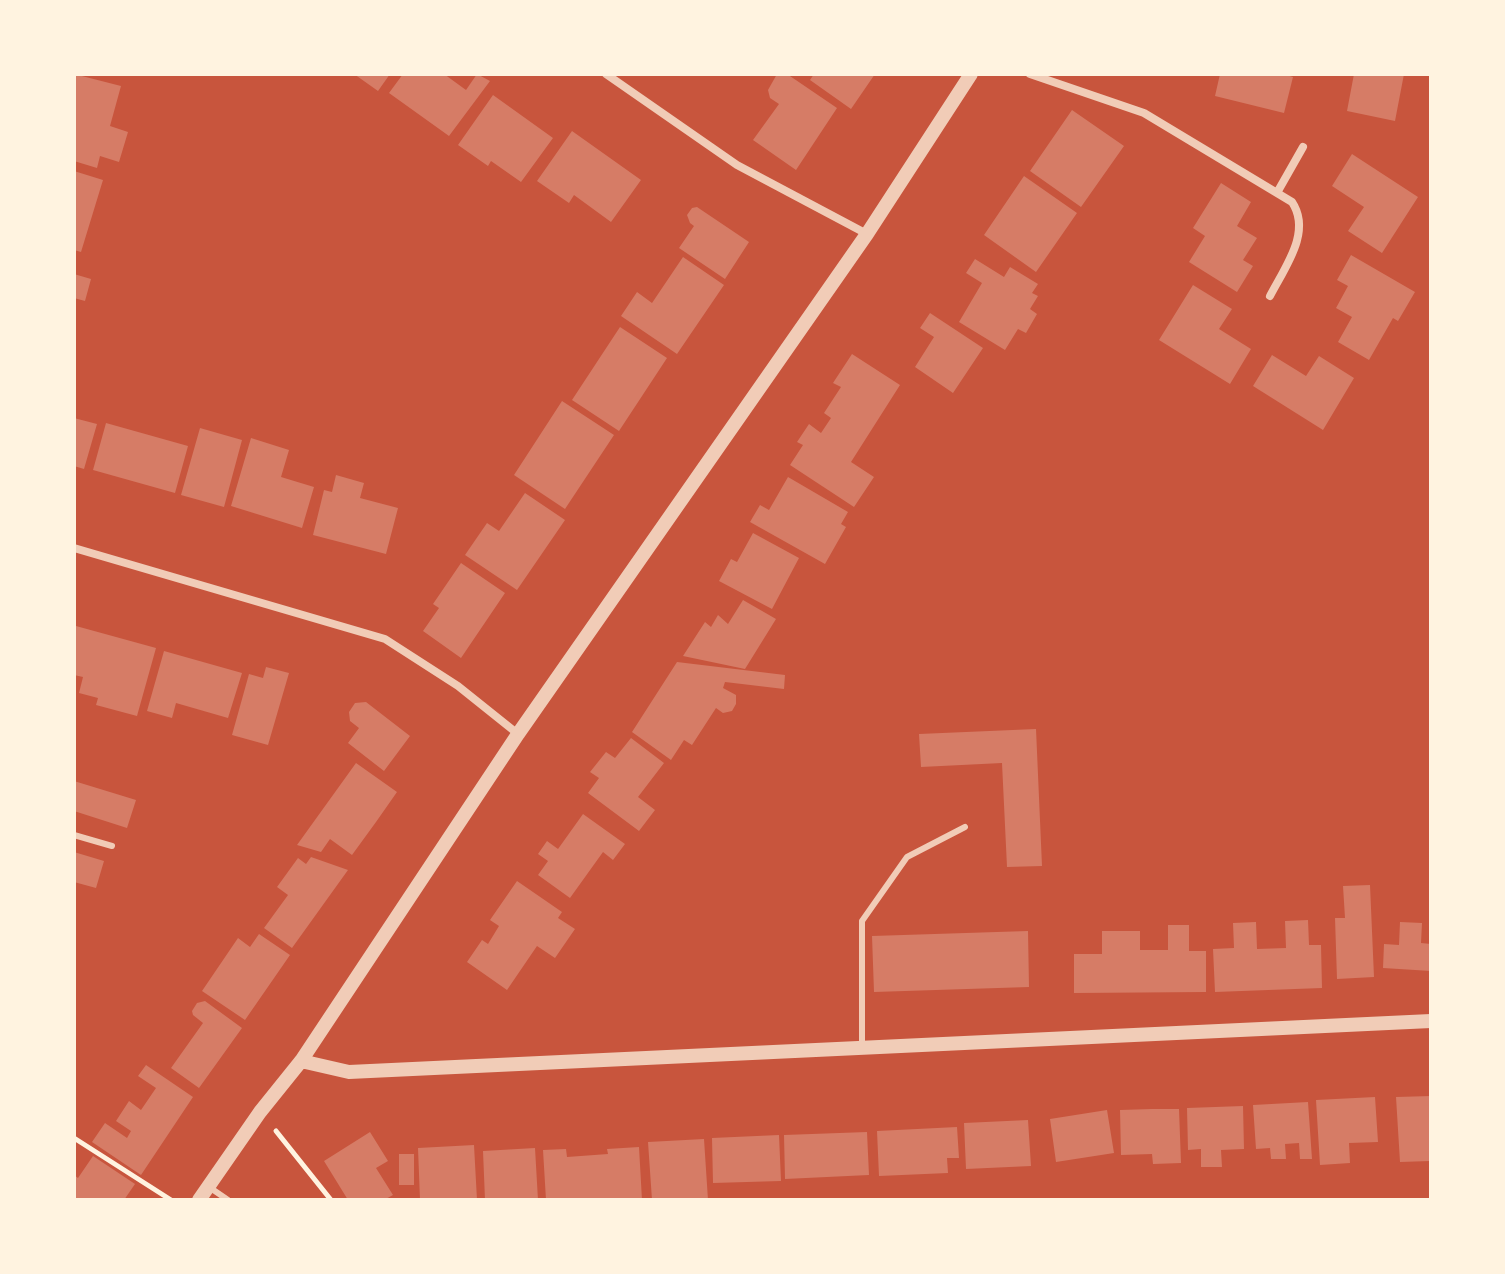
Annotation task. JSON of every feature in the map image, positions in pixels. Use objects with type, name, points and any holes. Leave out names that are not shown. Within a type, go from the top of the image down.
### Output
[{"type":"street","points":[[606,74],[737,165],[867,234]]},
{"type":"street","points":[[199,1200],[260,1112],[301,1061],[518,734],[867,234],[971,74]]},
{"type":"street","points":[[1030,74],[1144,113],[1292,202],[1301,215],[1300,235],[1270,296]]},
{"type":"street","points":[[1278,191],[1303,147]]},
{"type":"street","points":[[74,548],[385,639],[458,686],[518,734]]},
{"type":"street","points":[[301,1061],[349,1072],[1431,1021]]},
{"type":"lane","points":[[862,1048],[862,921],[907,857],[965,827]]},
{"type":"lane","points":[[74,835],[112,846]]},
{"type":"lane","points":[[209,1187],[228,1200]]},
{"type":"path","points":[[260,1112],[331,1200]]},
{"type":"path","points":[[74,1138],[171,1200]]},
{"type":"building","points":[[74,74],[121,86],[110,126],[128,132],[119,162],[100,156],[97,168],[74,161]]},
{"type":"building","points":[[354,74],[390,74],[378,91]]},
{"type":"building","points":[[403,74],[444,74],[466,90],[477,74],[490,81],[449,136],[389,93]]},
{"type":"building","points":[[777,74],[787,74],[837,108],[796,170],[753,140],[779,104],[770,98],[768,90]]},
{"type":"building","points":[[814,74],[875,74],[851,109],[810,80]]},
{"type":"building","points":[[1220,74],[1283,74],[1293,77],[1284,113],[1215,96]]},
{"type":"building","points":[[1354,74],[1404,74],[1395,121],[1347,111]]},
{"type":"building","points":[[493,95],[553,138],[521,182],[491,161],[488,166],[458,145]]},
{"type":"building","points":[[1072,110],[1124,146],[1081,207],[1030,171]]},
{"type":"building","points":[[572,131],[641,180],[611,222],[574,195],[569,203],[537,181]]},
{"type":"building","points":[[1352,154],[1418,197],[1382,253],[1348,231],[1364,207],[1332,186]]},
{"type":"building","points":[[74,171],[103,180],[81,252],[74,250]]},
{"type":"building","points":[[1024,176],[1077,213],[1036,272],[984,235]]},
{"type":"building","points":[[1221,183],[1251,202],[1237,226],[1257,238],[1243,260],[1253,266],[1237,292],[1189,262],[1205,236],[1193,228]]},
{"type":"building","points":[[697,207],[749,242],[725,279],[679,248],[694,226],[687,215]]},
{"type":"building","points":[[1351,255],[1415,292],[1398,321],[1393,318],[1369,360],[1338,342],[1352,317],[1336,308],[1348,286],[1337,280]]},
{"type":"building","points":[[683,257],[724,285],[677,354],[621,316],[637,292],[652,303]]},
{"type":"building","points":[[975,259],[1004,277],[1010,267],[1038,284],[1032,293],[1038,296],[1030,309],[1037,314],[1026,333],[1018,329],[1005,350],[959,322],[982,283],[966,273]]},
{"type":"building","points":[[74,274],[91,279],[85,301],[74,298]]},
{"type":"building","points":[[1193,285],[1232,309],[1219,329],[1251,349],[1230,384],[1159,340]]},
{"type":"building","points":[[930,313],[983,348],[953,393],[915,367],[934,337],[920,328]]},
{"type":"building","points":[[620,327],[667,358],[619,431],[572,400]]},
{"type":"building","points":[[852,354],[900,385],[851,462],[874,477],[854,507],[790,465],[803,445],[797,442],[809,424],[821,433],[831,418],[824,413],[841,387],[833,383]]},
{"type":"building","points":[[1272,355],[1306,376],[1319,356],[1354,378],[1323,430],[1253,386]]},
{"type":"building","points":[[562,401],[614,435],[565,509],[514,475]]},
{"type":"building","points":[[74,418],[97,424],[84,469],[74,466]]},
{"type":"building","points":[[106,423],[188,446],[175,493],[93,470]]},
{"type":"building","points":[[200,428],[242,440],[224,507],[181,495]]},
{"type":"building","points":[[251,438],[289,450],[281,477],[314,487],[302,528],[231,506]]},
{"type":"building","points":[[336,475],[364,483],[360,498],[398,508],[386,554],[313,535],[324,490],[332,492]]},
{"type":"building","points":[[788,477],[848,512],[841,524],[846,527],[825,564],[750,522],[760,505],[769,510]]},
{"type":"building","points":[[525,493],[565,520],[517,590],[465,555],[487,523],[499,531]]},
{"type":"building","points":[[753,533],[799,558],[772,609],[719,581],[731,559],[737,562]]},
{"type":"building","points":[[461,563],[505,593],[461,658],[423,631],[439,608],[433,604]]},
{"type":"building","points":[[743,600],[776,619],[745,669],[683,656],[705,622],[711,627],[718,615],[728,624]]},
{"type":"building","points":[[76,626],[156,648],[137,716],[96,705],[98,698],[79,693],[83,677],[74,675]]},
{"type":"building","points":[[164,651],[242,673],[228,718],[176,703],[172,718],[147,711]]},
{"type":"building","points":[[677,662],[785,675],[784,689],[725,682],[723,688],[736,695],[732,711],[723,713],[716,708],[692,745],[684,740],[671,760],[632,732]]},
{"type":"building","points":[[266,667],[289,673],[268,745],[232,735],[249,674],[263,678]]},
{"type":"building","points":[[366,702],[410,736],[384,771],[348,743],[359,728],[350,721],[349,712],[355,703]]},
{"type":"building","points":[[1036,729],[1042,866],[1007,867],[1002,763],[921,767],[919,734]]},
{"type":"building","points":[[631,738],[664,763],[638,797],[655,810],[639,831],[588,793],[599,778],[590,772],[606,752],[615,758]]},
{"type":"building","points":[[356,763],[397,792],[376,822],[352,855],[330,839],[321,852],[297,845]]},
{"type":"building","points":[[74,781],[136,800],[127,828],[74,811]]},
{"type":"building","points":[[583,814],[625,844],[613,860],[603,852],[570,898],[538,875],[548,861],[538,854],[547,841],[558,849]]},
{"type":"building","points":[[74,852],[104,861],[96,888],[74,882]]},
{"type":"building","points":[[311,857],[348,870],[292,948],[264,928],[288,895],[277,887],[298,858],[306,864]]},
{"type":"building","points":[[517,881],[562,912],[558,918],[575,929],[555,958],[537,946],[507,990],[467,962],[482,940],[488,944],[499,926],[490,920]]},
{"type":"building","points":[[1370,885],[1374,977],[1337,979],[1335,918],[1345,918],[1343,886]]},
{"type":"building","points":[[1308,920],[1309,945],[1321,945],[1322,988],[1215,992],[1213,949],[1234,948],[1233,923],[1256,922],[1257,949],[1286,948],[1285,921]]},
{"type":"building","points":[[1400,922],[1422,923],[1421,943],[1431,944],[1431,971],[1383,968],[1384,944],[1399,945]]},
{"type":"building","points":[[1168,925],[1189,925],[1189,951],[1206,951],[1206,992],[1074,993],[1074,954],[1102,954],[1102,931],[1140,931],[1140,950],[1168,950]]},
{"type":"building","points":[[1028,931],[1029,987],[874,992],[872,936]]},
{"type":"building","points":[[259,934],[290,955],[245,1020],[202,991],[238,938],[250,947]]},
{"type":"building","points":[[205,1001],[242,1028],[199,1088],[171,1068],[203,1023],[192,1011],[197,1003]]},
{"type":"building","points":[[146,1065],[193,1097],[141,1175],[92,1142],[105,1123],[127,1138],[131,1131],[116,1121],[129,1101],[141,1110],[156,1088],[138,1076]]},
{"type":"building","points":[[1431,1096],[1430,1161],[1400,1162],[1396,1097]]},
{"type":"building","points":[[1375,1097],[1378,1142],[1349,1143],[1350,1163],[1320,1165],[1316,1100]]},
{"type":"building","points":[[1308,1102],[1312,1159],[1300,1159],[1299,1143],[1285,1144],[1286,1159],[1271,1159],[1270,1148],[1256,1149],[1253,1105]]},
{"type":"building","points":[[1243,1106],[1244,1149],[1221,1150],[1222,1167],[1201,1167],[1201,1149],[1188,1150],[1187,1108]]},
{"type":"building","points":[[1179,1109],[1181,1163],[1153,1164],[1152,1154],[1121,1155],[1120,1110]]},
{"type":"building","points":[[1107,1110],[1114,1153],[1056,1162],[1050,1119]]},
{"type":"building","points":[[1028,1120],[1031,1166],[966,1169],[964,1123]]},
{"type":"building","points":[[957,1127],[959,1158],[947,1158],[948,1173],[879,1176],[877,1131]]},
{"type":"building","points":[[370,1132],[388,1161],[376,1168],[393,1195],[384,1200],[348,1200],[324,1161]]},
{"type":"building","points":[[867,1132],[869,1175],[785,1179],[784,1135]]},
{"type":"building","points":[[779,1135],[781,1181],[713,1183],[712,1138]]},
{"type":"building","points":[[704,1139],[708,1200],[652,1200],[648,1142]]},
{"type":"building","points":[[474,1145],[477,1200],[420,1200],[418,1148]]},
{"type":"building","points":[[639,1147],[642,1200],[546,1200],[543,1150],[566,1149],[567,1157],[608,1154],[607,1149]]},
{"type":"building","points":[[535,1148],[538,1200],[485,1200],[483,1151]]},
{"type":"building","points":[[399,1154],[414,1154],[414,1185],[399,1185]]},
{"type":"building","points":[[93,1156],[135,1184],[124,1200],[74,1200],[74,1175],[78,1178]]}]
